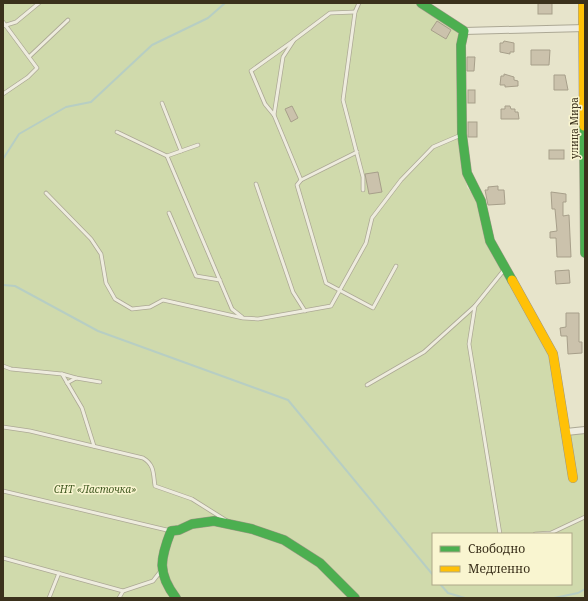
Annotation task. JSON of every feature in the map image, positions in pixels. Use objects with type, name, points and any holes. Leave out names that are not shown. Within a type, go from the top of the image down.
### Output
[{"type":"street","points":[[421,3],[464,31],[584,28]]},
{"type":"street","name":"улица Мира","points":[[583,3],[585,96],[585,253]]},
{"type":"street","points":[[464,31],[461,45],[462,134],[467,173],[481,201],[490,241],[553,354],[573,478]]},
{"type":"street","points":[[566,432],[585,430]]},
{"type":"street","points":[[176,598],[161,571],[163,552],[171,531],[179,530],[192,524],[214,521],[231,523],[284,540],[304,551],[320,563],[355,598]]},
{"type":"lane","points":[[3,94],[28,77],[37,68],[30,56],[4,24],[16,22],[40,3]]},
{"type":"lane","points":[[359,3],[355,12],[343,100],[363,177],[364,190]]},
{"type":"lane","points":[[301,180],[274,115],[265,104],[250,71],[330,13],[355,12]]},
{"type":"lane","points":[[30,56],[68,20]]},
{"type":"lane","points":[[274,115],[283,57],[294,40]]},
{"type":"lane","points":[[162,103],[181,151]]},
{"type":"lane","points":[[117,132],[167,156],[232,309],[243,318]]},
{"type":"lane","points":[[46,193],[91,239],[101,254],[106,283],[115,299],[132,309],[150,307],[163,300],[258,320],[331,306],[366,243],[372,218],[401,180],[433,147],[462,134]]},
{"type":"lane","points":[[167,156],[198,145]]},
{"type":"lane","points":[[357,152],[301,180],[297,185],[326,283],[373,308],[396,266]]},
{"type":"lane","points":[[256,184],[293,292],[306,311]]},
{"type":"lane","points":[[169,213],[196,276],[220,280]]},
{"type":"lane","points":[[367,385],[424,352],[475,306],[505,268]]},
{"type":"lane","points":[[475,306],[469,344],[500,533]]},
{"type":"lane","points":[[3,366],[11,369],[62,374],[100,382]]},
{"type":"lane","points":[[62,374],[82,408],[94,446]]},
{"type":"lane","points":[[67,383],[76,378]]},
{"type":"lane","points":[[3,427],[143,458],[152,466],[155,486],[192,499],[231,523]]},
{"type":"lane","points":[[3,491],[171,531]]},
{"type":"lane","points":[[553,533],[585,517]]},
{"type":"lane","points":[[3,558],[123,591],[153,581],[161,571]]},
{"type":"lane","points":[[49,598],[59,573]]},
{"type":"lane","points":[[119,598],[123,591]]},
{"type":"green space","name":"СНТ «Ласточка»","points":[[3,3],[417,3],[461,32],[459,133],[467,187],[478,201],[500,266],[548,355],[564,435],[585,432],[585,598],[3,598]]},
{"type":"building","points":[[538,3],[552,3],[552,14],[538,14]]},
{"type":"building","points":[[437,21],[451,30],[446,39],[431,30]]},
{"type":"building","points":[[504,41],[514,43],[514,52],[510,52],[510,54],[500,52],[500,43],[503,43]]},
{"type":"building","points":[[531,50],[550,50],[549,65],[531,65]]},
{"type":"building","points":[[467,57],[475,57],[474,71],[467,71]]},
{"type":"building","points":[[504,74],[514,77],[514,80],[518,81],[518,86],[505,87],[505,85],[500,85],[501,76],[504,76]]},
{"type":"building","points":[[554,75],[565,75],[568,90],[554,90]]},
{"type":"building","points":[[468,90],[475,90],[475,103],[468,103]]},
{"type":"building","points":[[292,106],[298,118],[291,122],[285,109]]},
{"type":"building","points":[[505,106],[510,106],[511,109],[515,109],[515,112],[518,112],[519,119],[501,119],[501,109],[505,109]]},
{"type":"building","points":[[468,122],[477,122],[477,137],[468,137]]},
{"type":"building","points":[[549,150],[564,150],[564,159],[549,159]]},
{"type":"building","points":[[378,172],[382,192],[369,194],[365,174]]},
{"type":"building","points":[[498,186],[498,190],[504,190],[505,204],[488,205],[485,190],[488,190],[488,187]]},
{"type":"building","points":[[551,192],[566,194],[566,202],[563,202],[563,216],[569,215],[571,257],[557,257],[556,238],[550,238],[550,232],[557,231],[555,209],[552,209]]},
{"type":"building","points":[[569,270],[570,283],[556,284],[555,271]]},
{"type":"building","points":[[566,313],[579,313],[579,342],[582,342],[582,353],[568,354],[567,336],[561,336],[560,328],[566,327]]},
{"type":"waterway","points":[[3,159],[19,134],[66,107],[91,102],[152,45],[208,18],[225,3]]},
{"type":"waterway","points":[[3,285],[15,286],[98,331],[288,400],[432,574]]},
{"type":"waterway","points":[[441,585],[448,593],[465,598]]},
{"type":"waterway","points":[[554,598],[578,593],[585,589]]},
{"type":"traffic: fast","points":[[421,3],[464,31],[461,45],[462,134],[467,173],[481,201],[490,241],[512,280]]},
{"type":"traffic: fast","points":[[584,126],[585,253]]},
{"type":"traffic: fast","points":[[176,598],[166,581],[162,566],[164,550],[171,531],[179,530],[192,524],[214,521],[252,529],[284,540],[320,563],[355,598]]},
{"type":"traffic: slow","points":[[583,3],[584,126]]},
{"type":"traffic: slow","points":[[512,280],[553,354],[573,478]]}]
